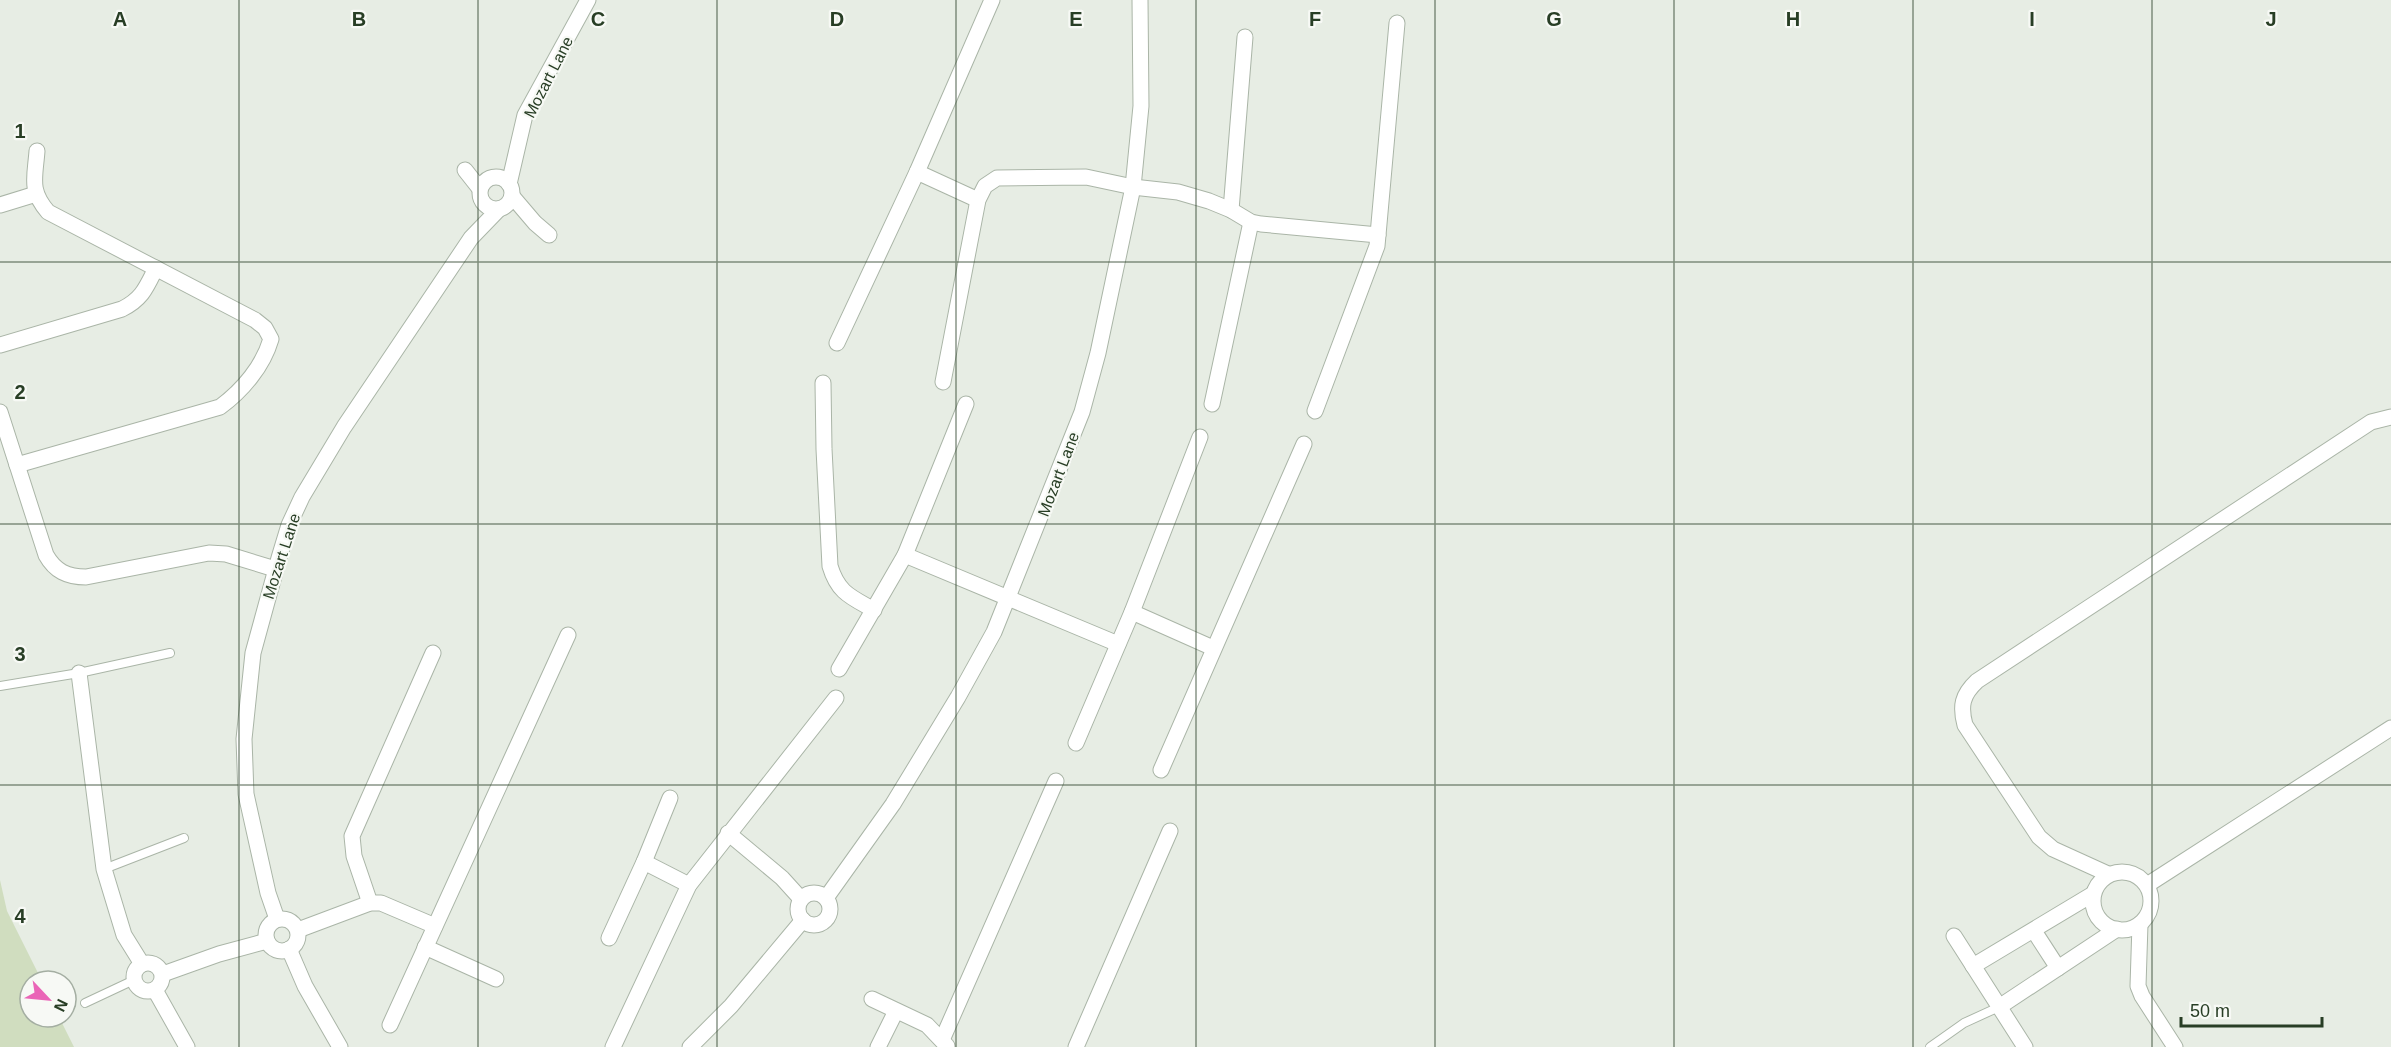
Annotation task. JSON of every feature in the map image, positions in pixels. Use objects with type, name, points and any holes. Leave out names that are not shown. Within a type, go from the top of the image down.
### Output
[{"type":"street","name":"Mozart Lane","points":[[495,186],[516,158],[525,116],[588,0]]},
{"type":"street","points":[[837,343],[917,172],[992,0]]},
{"type":"street","name":"Mozart Lane","points":[[826,897],[898,795],[982,653],[1008,599],[1082,412],[1098,353],[1133,187],[1141,106],[1140,0]]},
{"type":"street","points":[[1315,411],[1366,280],[1378,235],[1397,23]]},
{"type":"street","points":[[1231,210],[1245,37]]},
{"type":"street","points":[[17,465],[220,406],[236,395],[266,355],[271,339],[265,328],[255,320],[48,212],[36,198],[34,184],[37,151]]},
{"type":"street","points":[[466,171],[495,186],[549,235]]},
{"type":"street","points":[[917,172],[978,201]]},
{"type":"street","points":[[943,382],[978,201],[985,186],[1003,177],[1086,177],[1133,187],[1189,194],[1231,210],[1251,222],[1268,226],[1378,235]]},
{"type":"street","points":[[495,186],[481,200],[489,208],[500,209],[534,223]]},
{"type":"street","points":[[471,238],[509,203],[495,186]]},
{"type":"street","points":[[471,238],[495,186]]},
{"type":"street","points":[[0,205],[36,194]]},
{"type":"street","points":[[1212,404],[1251,222]]},
{"type":"street","name":"Mozart Lane","points":[[277,919],[268,893],[246,794],[244,756],[248,686],[253,653],[275,569],[289,525],[313,479],[356,409],[471,238]]},
{"type":"street","points":[[0,345],[122,309],[135,303],[144,292],[156,268]]},
{"type":"street","points":[[823,382],[830,566],[839,588],[874,610]]},
{"type":"street","points":[[839,669],[905,555],[966,404]]},
{"type":"street","points":[[0,412],[46,555],[52,566],[62,573],[74,577],[86,577],[209,553],[226,554],[275,569]]},
{"type":"street","points":[[2108,874],[2053,849],[2039,837],[1965,725],[1962,707],[1967,690],[1977,681],[2371,422],[2391,417]]},
{"type":"street","points":[[1076,743],[1132,612],[1200,437]]},
{"type":"street","points":[[1161,770],[1304,444]]},
{"type":"street","points":[[905,555],[1118,644]]},
{"type":"street","points":[[1132,612],[1213,648]]},
{"type":"street","points":[[390,1025],[568,635]]},
{"type":"street","points":[[370,903],[354,856],[352,836],[433,653]]},
{"type":"street","points":[[79,673],[104,869],[124,935],[142,964]]},
{"type":"street","points":[[613,1047],[688,885],[836,699]]},
{"type":"street","points":[[2147,885],[2391,728]]},
{"type":"street","points":[[872,999],[927,1024],[945,1044],[1056,781]]},
{"type":"street","points":[[609,938],[670,798]]},
{"type":"street","points":[[1076,1047],[1170,831]]},
{"type":"street","points":[[728,833],[782,878],[801,900]]},
{"type":"street","points":[[644,862],[688,885]]},
{"type":"street","points":[[2127,871],[2136,875],[2147,885],[2151,908],[2140,924],[2131,929],[2117,929],[2104,924],[2097,917],[2093,908],[2093,894],[2100,880],[2108,874],[2127,871]]},
{"type":"street","points":[[814,892],[826,897],[831,909],[827,919],[818,925],[807,923],[798,910],[801,900],[805,895],[814,892]]},
{"type":"street","points":[[1973,966],[2093,894]]},
{"type":"street","points":[[298,930],[370,903],[381,903],[435,926]]},
{"type":"street","points":[[277,919],[287,919],[298,930],[298,940],[289,949],[275,950],[267,941],[266,931],[277,919]]},
{"type":"street","points":[[690,1047],[731,1006],[803,920]]},
{"type":"street","points":[[2140,924],[2138,986],[2175,1047]]},
{"type":"street","points":[[1999,1007],[2117,929]]},
{"type":"street","points":[[2034,931],[2058,968]]},
{"type":"street","points":[[1954,936],[2025,1047]]},
{"type":"street","points":[[163,974],[219,954],[267,941]]},
{"type":"street","points":[[425,947],[496,979]]},
{"type":"street","points":[[289,949],[304,986],[340,1047]]},
{"type":"street","points":[[142,964],[155,964],[163,974],[160,986],[154,990],[142,990],[134,980],[137,968],[142,964]]},
{"type":"street","points":[[154,990],[187,1047]]},
{"type":"street","points":[[878,1047],[896,1011]]},
{"type":"lane","points":[[0,686],[79,673],[170,653]]},
{"type":"lane","points":[[104,869],[184,838]]},
{"type":"lane","points":[[85,1003],[134,980]]},
{"type":"lane","points":[[1930,1047],[1964,1023],[1999,1007]]},
{"type":"green space","points":[[0,880],[7,911],[36,969],[18,969],[18,1029],[65,1029],[74,1047],[0,1047]]}]
